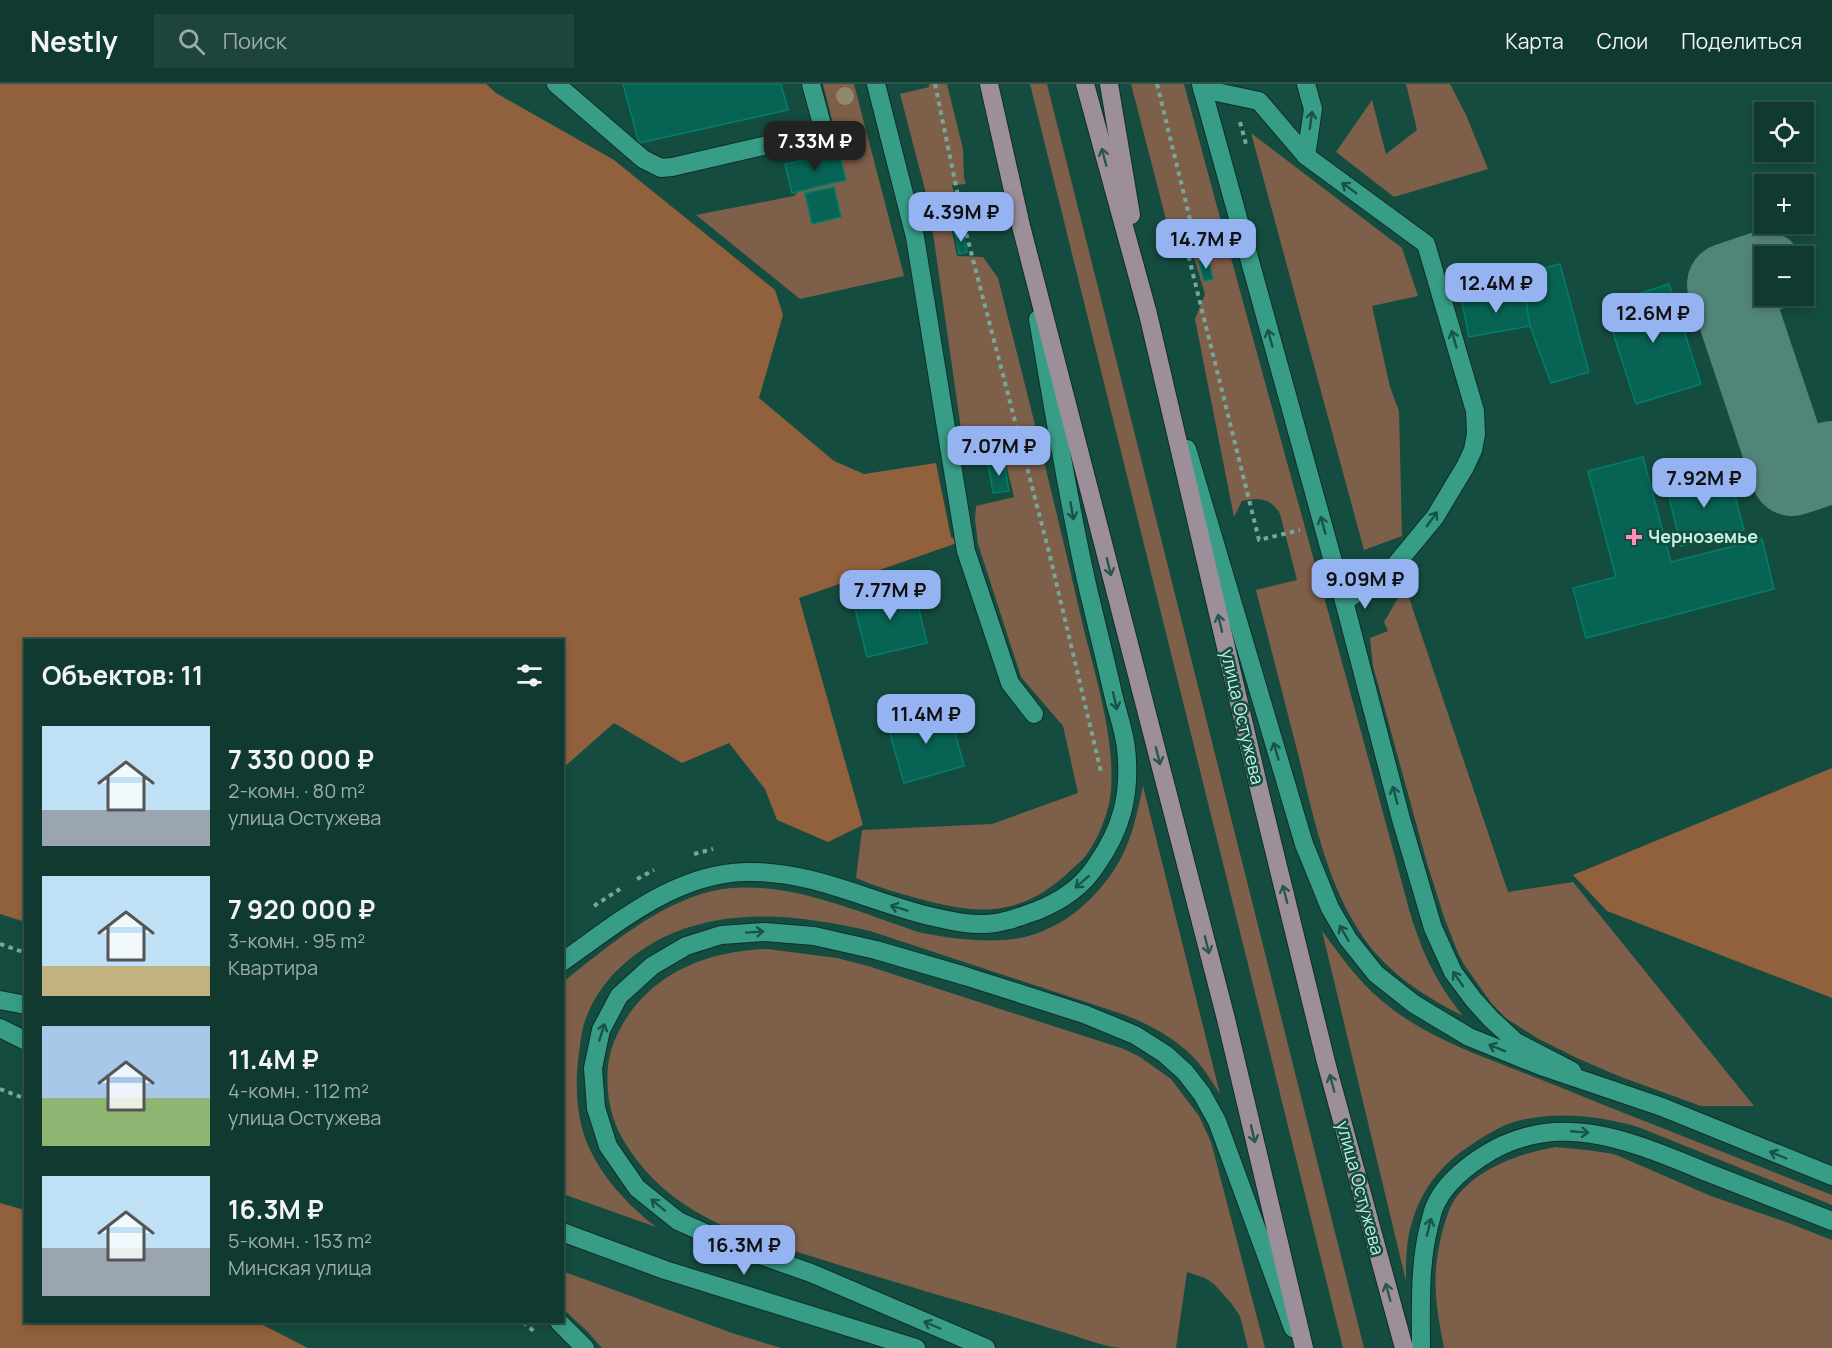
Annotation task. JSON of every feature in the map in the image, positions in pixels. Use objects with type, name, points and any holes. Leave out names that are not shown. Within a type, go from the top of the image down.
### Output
[{"type":"main road","points":[[978,84],[1021,226]]},
{"type":"main road","points":[[989,84],[1021,226],[1226,1019],[1302,1348]]},
{"type":"main road","name":"улица Остужева","points":[[1084,84],[1148,314],[1326,1062],[1404,1348]]},
{"type":"main road","points":[[1109,84],[1148,314]]},
{"type":"street","points":[[556,84],[643,159],[661,168],[824,132],[812,84]]},
{"type":"street","points":[[876,84],[915,237],[966,551],[1010,683],[1034,714]]},
{"type":"street","points":[[1306,84],[1313,109],[1306,156]]},
{"type":"street","points":[[1201,86],[1344,601],[1401,819],[1433,928],[1448,963],[1473,999],[1491,1019],[1516,1042],[1603,1087]]},
{"type":"street","points":[[1201,86],[1258,101],[1306,156],[1426,244],[1475,411],[1476,434],[1473,450],[1435,516],[1388,574],[1344,601]]},
{"type":"street","points":[[564,961],[665,892],[708,877],[744,872],[789,874],[851,891],[900,909],[958,923],[985,924],[1012,920],[1052,904],[1086,880],[1110,847],[1118,830],[1125,804],[1126,747],[1074,523],[1021,226]]},
{"type":"street","points":[[1148,314],[1304,844],[1330,908],[1347,939],[1376,974],[1414,1004],[1469,1037],[1541,1066],[1662,1107],[1832,1176]]},
{"type":"street","points":[[986,1348],[811,1273],[678,1221],[637,1188],[608,1146],[596,1108],[593,1068],[601,1030],[619,996],[652,966],[686,946],[721,935],[765,932],[814,936],[876,950],[1084,1014],[1135,1035],[1164,1054],[1185,1072],[1202,1094],[1217,1121],[1302,1348]]},
{"type":"street","points":[[0,1000],[24,1005]]},
{"type":"street","points":[[0,1023],[24,1032]]},
{"type":"street","points":[[0,1028],[24,1040]]},
{"type":"street","points":[[1421,1348],[1420,1293],[1424,1248],[1434,1208],[1448,1187],[1467,1167],[1492,1150],[1515,1139],[1548,1131],[1598,1134],[1637,1145],[1832,1221]]},
{"type":"street","points":[[564,1233],[665,1270],[916,1348]]},
{"type":"street","points":[[560,1323],[585,1348]]},
{"type":"path","points":[[935,84],[964,225],[1049,552],[1101,774]]},
{"type":"path","points":[[1157,84],[1197,248],[1189,258],[1259,540],[1322,524]]},
{"type":"path","points":[[1240,97],[1239,118],[1248,153]]},
{"type":"path","points":[[688,856],[717,848]]},
{"type":"path","points":[[631,882],[657,868]]},
{"type":"path","points":[[588,911],[624,887]]},
{"type":"path","points":[[0,944],[24,952]]},
{"type":"path","points":[[0,1089],[24,1098]]},
{"type":"shaded area","points":[[0,84],[486,84],[496,93],[614,160],[775,290],[783,315],[759,398],[834,461],[864,474],[936,463],[951,537],[960,542],[799,598],[863,825],[828,842],[777,820],[765,789],[729,743],[682,763],[614,723],[564,767],[564,639],[24,639],[24,922],[0,914]]},
{"type":"shaded area","points":[[823,84],[854,84],[904,276],[800,299],[696,215],[794,196],[839,148]]},
{"type":"shaded area","points":[[929,84],[947,84],[963,149],[966,184],[952,185],[959,214],[949,217],[957,256],[983,257],[998,278],[1098,684],[1110,749],[1111,791],[1108,807],[1099,832],[1087,854],[1053,885],[1036,896],[1018,904],[1000,908],[982,909],[942,905],[856,878],[862,830],[992,824],[1078,793],[1063,726],[1021,677],[978,544],[976,506],[1014,497],[1005,460],[984,448],[975,449],[963,439],[929,205],[900,94],[929,87]]},
{"type":"shaded area","points":[[1030,84],[1047,84],[1364,1348],[1343,1348]]},
{"type":"shaded area","points":[[1131,84],[1184,84],[1410,913],[1431,968],[1463,1016],[1414,987],[1392,970],[1372,949],[1345,906],[1325,858],[1256,590],[1297,580],[1280,514],[1273,505],[1259,499],[1242,501],[1234,517],[1195,319],[1205,294],[1188,237],[1170,235]]},
{"type":"shaded area","points":[[1406,84],[1450,84],[1466,115],[1488,169],[1394,197],[1336,152],[1372,100],[1386,154],[1417,130]]},
{"type":"shaded area","points":[[1251,133],[1402,248],[1418,296],[1372,306],[1390,387],[1399,411],[1402,536],[1364,550]]},
{"type":"shaded area","points":[[1405,586],[1508,892],[1573,882],[1754,1106],[1701,1106],[1579,1059],[1537,1038],[1507,1019],[1492,1004],[1465,966],[1444,917],[1427,863],[1373,666],[1370,638],[1388,631],[1384,622]]},
{"type":"shaded area","points":[[1832,768],[1832,998],[1607,911],[1573,875]]},
{"type":"shaded area","points":[[1143,786],[1220,1094],[1201,1066],[1184,1049],[1153,1028],[1119,1013],[870,931],[796,918],[746,917],[722,920],[673,933],[634,955],[612,976],[594,1000],[582,1031],[577,1092],[579,1113],[587,1143],[600,1168],[616,1190],[656,1227],[564,1194],[564,981],[643,922],[692,897],[723,889],[748,887],[797,893],[847,907],[918,932],[966,939],[1013,939],[1048,929],[1079,909],[1093,896],[1115,868],[1124,852]]},
{"type":"shaded area","points":[[1322,931],[1373,993],[1400,1015],[1441,1039],[1832,1195],[1832,1205],[1638,1127],[1589,1117],[1536,1117],[1503,1126],[1485,1136],[1458,1154],[1433,1179],[1421,1199],[1410,1229],[1406,1281]]},
{"type":"shaded area","points":[[767,949],[837,958],[868,966],[1124,1049],[1140,1057],[1171,1079],[1199,1116],[1211,1142],[1265,1348],[1248,1348],[1240,1316],[1231,1303],[1214,1284],[1205,1278],[1187,1272],[1176,1348],[1113,1347],[768,1243],[721,1224],[677,1200],[640,1164],[616,1126],[609,1100],[607,1079],[614,1041],[637,1004],[651,989],[668,977],[686,967],[725,954]]},
{"type":"shaded area","points":[[1556,1147],[1614,1154],[1711,1196],[1832,1240],[1832,1348],[1444,1348],[1438,1316],[1436,1275],[1439,1245],[1453,1202],[1475,1179],[1500,1164],[1528,1153]]},
{"type":"shaded area","points":[[0,1203],[24,1210],[24,1323],[259,1323],[308,1348],[0,1348]]},
{"type":"shaded area","points":[[564,1272],[735,1334],[781,1348],[602,1348],[564,1310]]},
{"type":"building","points":[[623,84],[781,84],[788,110],[639,143]]},
{"type":"building","points":[[839,152],[846,180],[792,193],[785,164]]},
{"type":"building","points":[[834,187],[841,217],[812,224],[805,193]]},
{"type":"building","points":[[962,231],[967,252],[959,254],[955,233]]},
{"type":"building","points":[[1208,259],[1213,279],[1204,281],[1199,262]]},
{"type":"building","points":[[1560,264],[1589,372],[1551,383],[1530,326],[1522,274]]},
{"type":"building","points":[[1669,284],[1701,384],[1636,404],[1604,305]]},
{"type":"building","points":[[1524,291],[1530,326],[1469,337],[1462,302]]},
{"type":"building","points":[[1643,457],[1671,562],[1762,539],[1774,589],[1586,638],[1573,588],[1616,577],[1588,471]]},
{"type":"building","points":[[1004,460],[1009,491],[993,493],[988,463]]},
{"type":"building","points":[[1691,474],[1694,485],[1730,476],[1744,530],[1681,546],[1665,481]]},
{"type":"building","points":[[913,585],[927,643],[867,657],[853,600]]},
{"type":"building","points":[[948,707],[964,766],[904,783],[887,724]]},
{"type":"taxiway","points":[[1754,275],[1728,284],[1792,475],[1832,462]]},
{"type":"place","name":"Черноземье","points":[[1634,537]]}]
